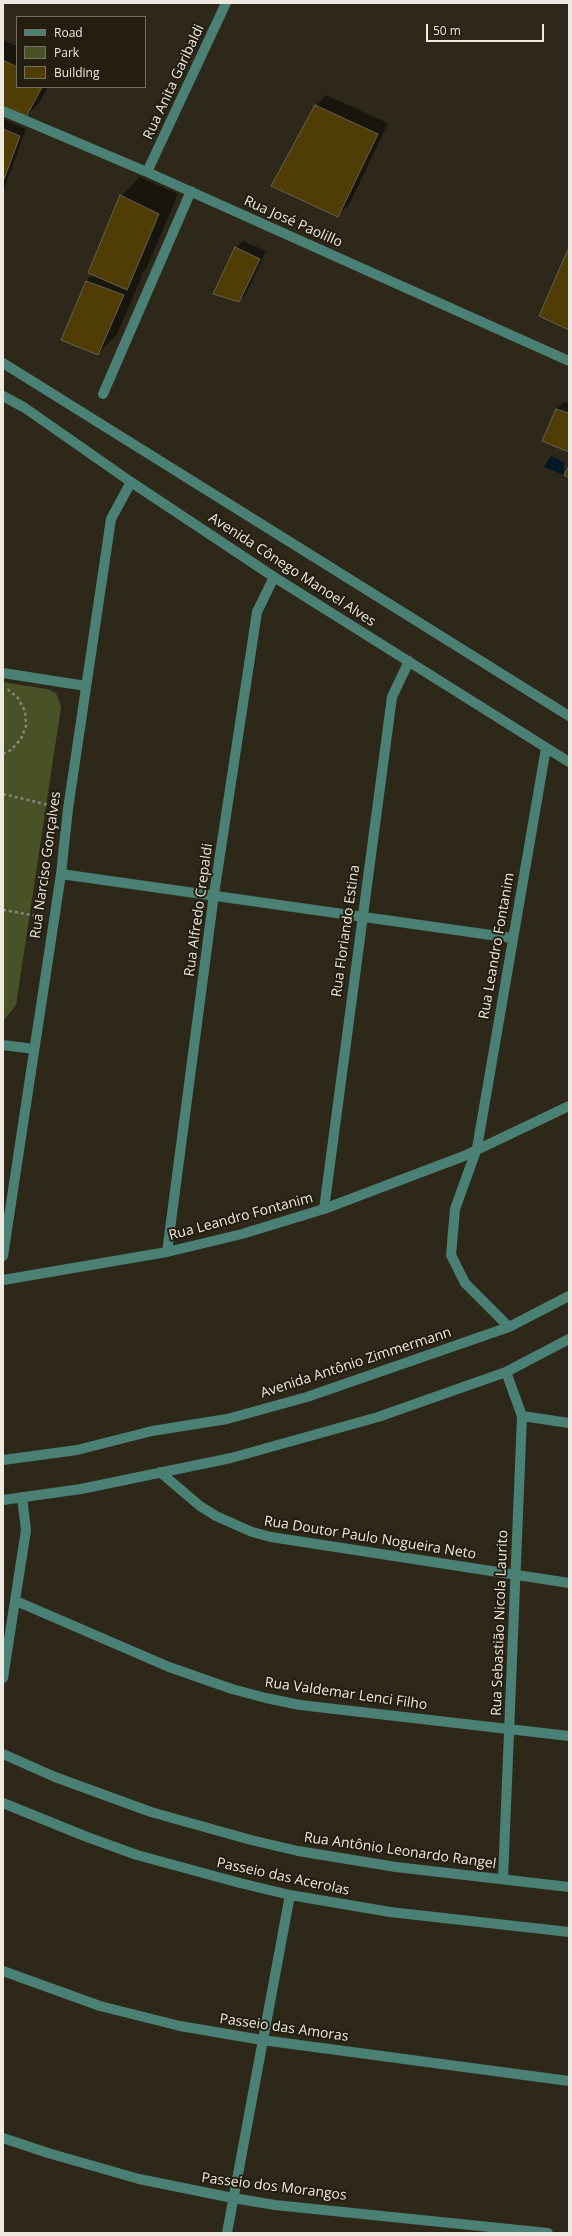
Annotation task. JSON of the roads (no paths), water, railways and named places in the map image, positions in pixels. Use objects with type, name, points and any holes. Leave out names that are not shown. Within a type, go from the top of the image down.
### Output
[{"type":"street","name":"Rua Anita Garibaldi","points":[[147,172],[226,3]]},
{"type":"street","name":"Rua José Paolillo","points":[[3,112],[191,191],[569,362]]},
{"type":"street","points":[[103,394],[191,191]]},
{"type":"street","name":"Avenida Cônego Manoel Alves","points":[[3,362],[569,716]]},
{"type":"street","name":"Avenida Cônego Manoel Alves","points":[[3,396],[25,408],[131,482],[274,577],[569,762]]},
{"type":"street","name":"Rua Narciso Gonçalves","points":[[3,1256],[61,874],[68,810],[111,519],[131,482]]},
{"type":"street","name":"Rua Alfredo Crepaldi","points":[[167,1252],[214,894],[257,612],[274,577]]},
{"type":"street","name":"Rua Floriando Estina","points":[[324,1209],[392,697],[409,661]]},
{"type":"street","points":[[3,673],[86,686]]},
{"type":"street","name":"Rua Leandro Fontanim","points":[[509,1327],[465,1283],[451,1255],[455,1208],[477,1148],[512,938],[546,748]]},
{"type":"street","points":[[61,874],[214,894],[512,938]]},
{"type":"street","points":[[3,1045],[34,1049]]},
{"type":"street","name":"Rua Leandro Fontanim","points":[[3,1280],[167,1252],[242,1234],[324,1209],[464,1156],[477,1148],[569,1106]]},
{"type":"street","name":"Avenida Antônio Zimmermann","points":[[3,1460],[77,1450],[152,1432],[227,1419],[307,1397],[509,1327],[569,1296]]},
{"type":"street","points":[[3,1500],[81,1489],[231,1458],[378,1417],[506,1372],[569,1339]]},
{"type":"street","name":"Rua Sebastião Nicola Laurito","points":[[503,1879],[522,1416],[506,1372]]},
{"type":"street","points":[[522,1416],[569,1423]]},
{"type":"street","name":"Rua Doutor Paulo Nogueira Neto","points":[[160,1472],[200,1506],[216,1516],[252,1532],[271,1537],[569,1583]]},
{"type":"street","points":[[3,1678],[26,1530],[22,1497]]},
{"type":"street","name":"Rua Valdemar Lenci Filho","points":[[16,1601],[169,1667],[232,1689],[300,1704],[569,1736]]},
{"type":"street","name":"Rua Antônio Leonardo Rangel","points":[[3,1754],[55,1777],[151,1812],[250,1840],[347,1860],[569,1887]]},
{"type":"street","name":"Passeio das Acerolas","points":[[3,1803],[80,1834],[137,1854],[188,1870],[290,1895],[390,1912],[569,1932]]},
{"type":"street","points":[[226,2233],[290,1895]]},
{"type":"street","name":"Passeio das Amoras","points":[[3,1970],[54,1991],[133,2015],[180,2026],[262,2040],[569,2081]]},
{"type":"street","name":"Passeio dos Morangos","points":[[3,2138],[139,2180],[233,2198],[290,2206],[548,2233]]},
{"type":"water","points":[[551,456],[564,462],[564,475],[544,467]]}]
